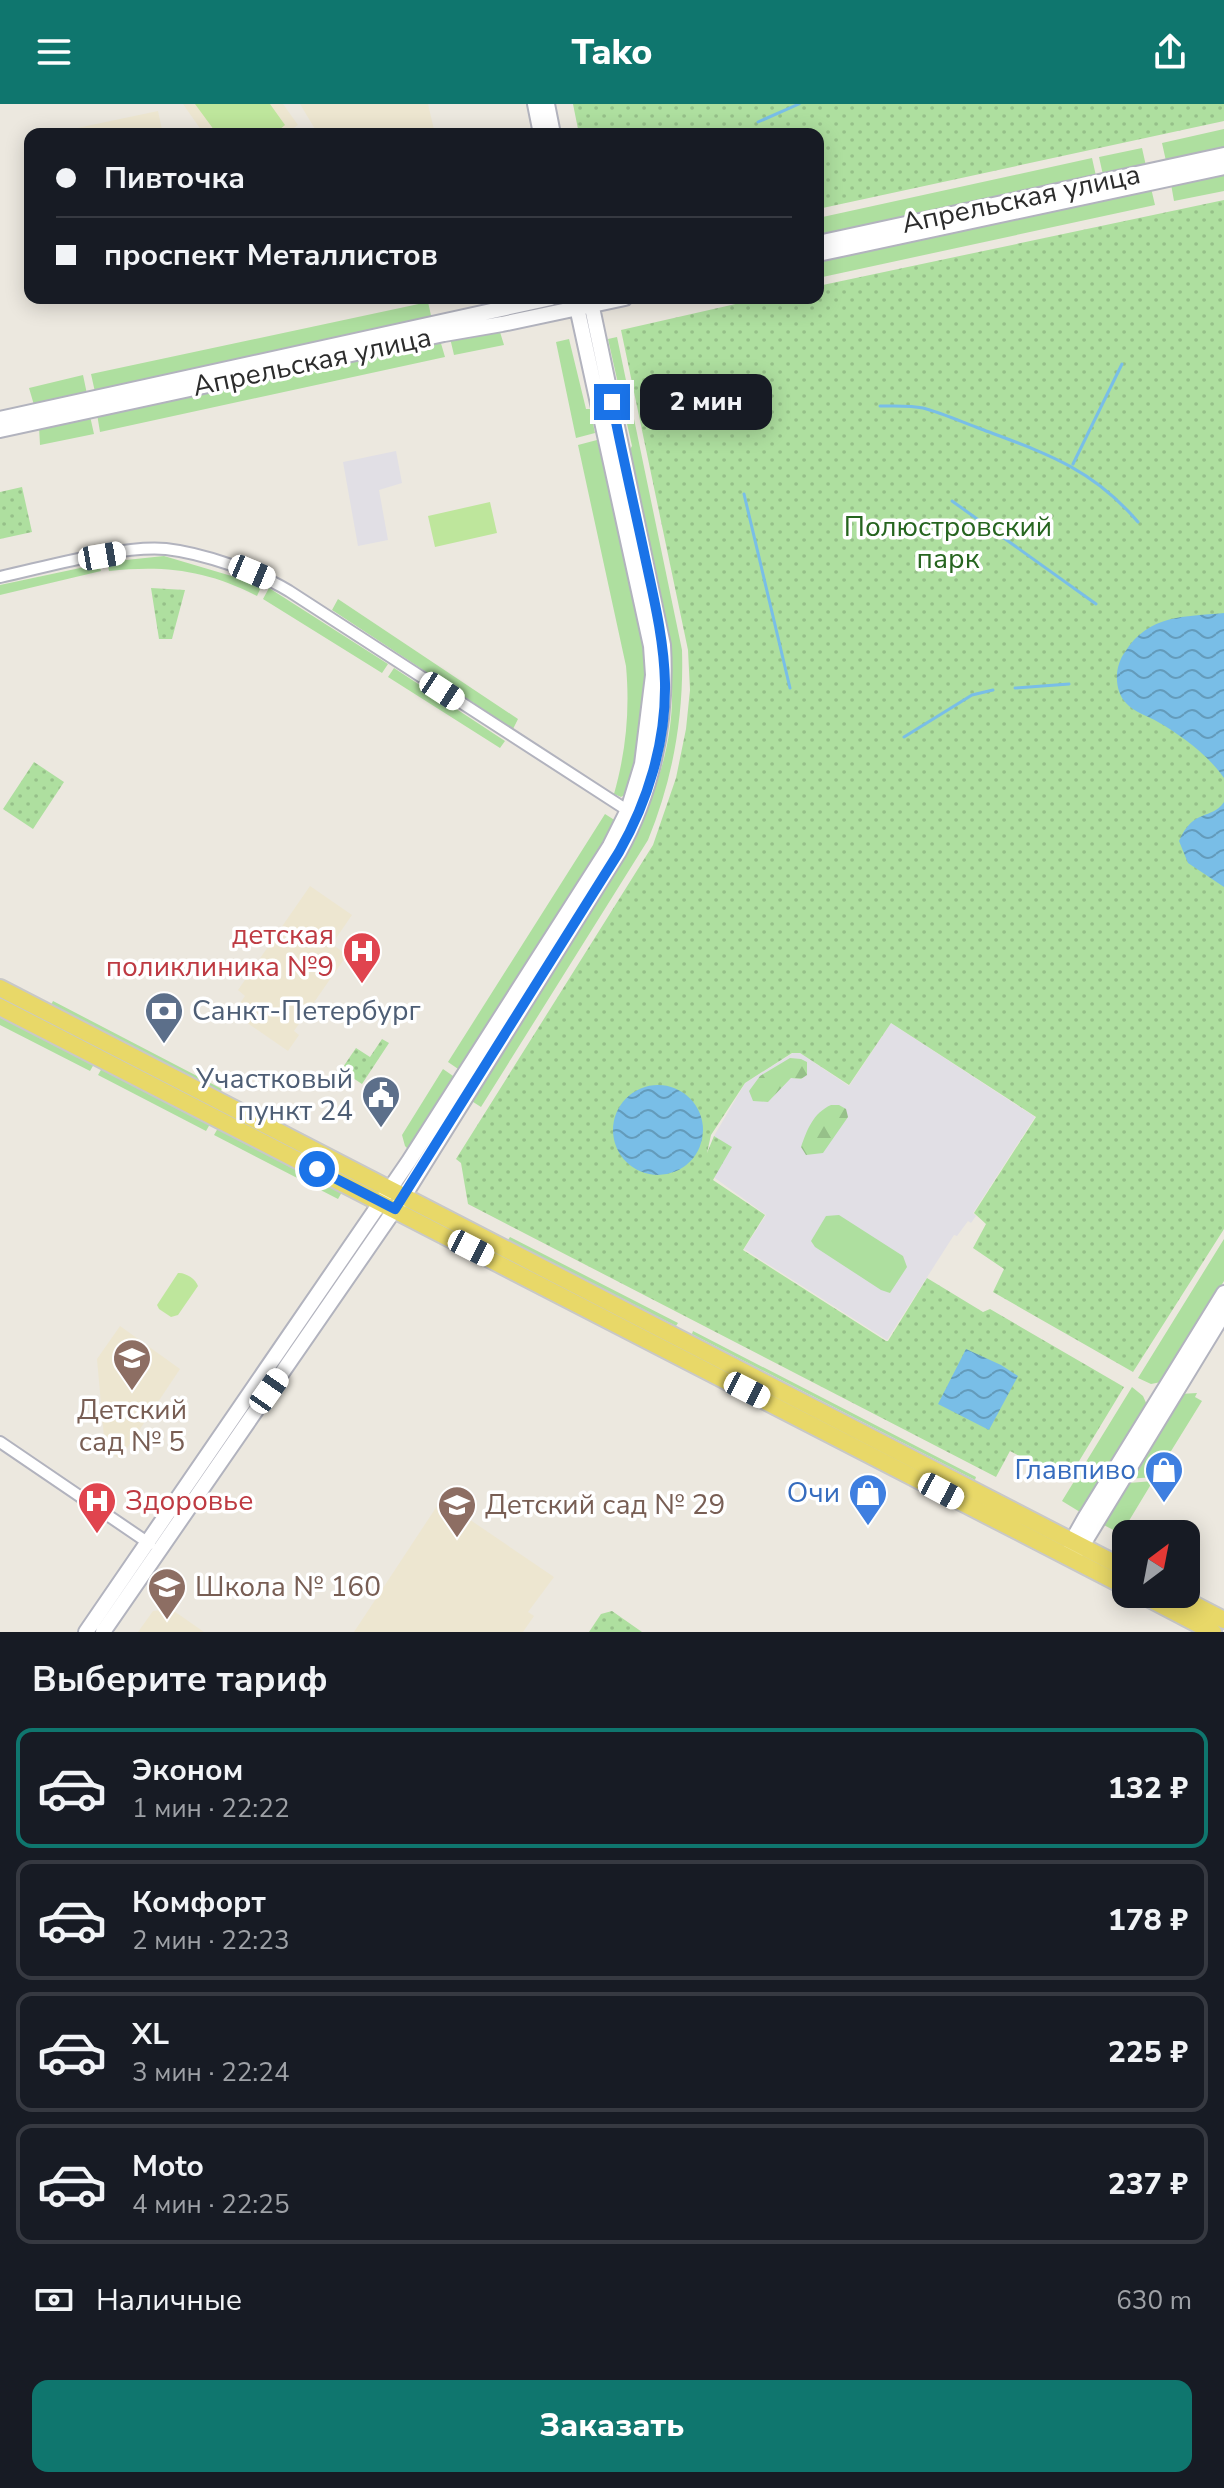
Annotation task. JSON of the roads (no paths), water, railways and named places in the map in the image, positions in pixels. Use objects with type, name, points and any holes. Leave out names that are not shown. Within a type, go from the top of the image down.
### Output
[{"type":"main road","points":[[0,988],[392,1199]]},
{"type":"main road","points":[[0,1007],[392,1199],[1075,1548],[1112,1563]]},
{"type":"main road","points":[[1075,1548],[1112,1576]]},
{"type":"main road","points":[[1167,1608],[1213,1632]]},
{"type":"main road","points":[[1200,1608],[1224,1620]]},
{"type":"street","points":[[535,104],[540,128]]},
{"type":"street","points":[[547,104],[552,128]]},
{"type":"street","name":"Апрельская улица","points":[[824,242],[1224,155]]},
{"type":"street","name":"Апрельская улица","points":[[824,253],[1224,167]]},
{"type":"street","name":"Апрельская улица","points":[[0,419],[524,304]]},
{"type":"street","name":"Апрельская улица","points":[[0,430],[575,304]]},
{"type":"street","points":[[86,1632],[153,1546],[392,1199],[619,852],[632,813],[642,764],[653,675],[651,646],[584,304]]},
{"type":"street","points":[[0,577],[150,549],[185,553],[252,572],[289,591],[632,813]]},
{"type":"street","points":[[1075,1548],[1224,1293]]},
{"type":"street","points":[[1075,1548],[1224,1313]]},
{"type":"street","points":[[0,1442],[153,1546]]},
{"type":"street","points":[[103,1632],[153,1546]]},
{"type":"water","points":[[1224,613],[1224,778],[1203,754],[1185,740],[1129,706],[1119,692],[1117,678],[1121,658],[1145,630],[1181,617]]},
{"type":"water","points":[[1224,802],[1224,887],[1188,863],[1179,841],[1191,823]]},
{"type":"water","points":[[658,1085],[683,1093],[695,1105],[703,1130],[695,1155],[683,1167],[658,1175],[633,1167],[621,1155],[613,1130],[621,1105],[633,1093]]},
{"type":"water","points":[[966,1349],[1018,1376],[989,1430],[938,1404]]},
{"type":"waterway","points":[[758,122],[799,104]]},
{"type":"waterway","points":[[1073,464],[1122,364]]},
{"type":"waterway","points":[[880,406],[913,406],[930,410],[1047,455],[1103,488],[1138,522]]},
{"type":"waterway","points":[[744,494],[790,688]]},
{"type":"waterway","points":[[952,501],[1096,604]]},
{"type":"waterway","points":[[1015,688],[1069,684]]},
{"type":"waterway","points":[[904,737],[972,695],[993,690]]},
{"type":"place","name":"детская поликлиника №9","points":[[362,985]]},
{"type":"place","name":"Санкт-Петербург","points":[[164,1045]]},
{"type":"place","name":"Участковый пункт 24","points":[[381,1129]]},
{"type":"place","name":"Детский сад № 5","points":[[132,1392]]},
{"type":"place","name":"Главпиво","points":[[1164,1504]]},
{"type":"place","name":"Очи","points":[[868,1527]]},
{"type":"place","name":"Здоровье","points":[[97,1535]]},
{"type":"place","name":"Детский сад № 29","points":[[457,1539]]},
{"type":"place","name":"Школа № 160","points":[[167,1621]]},
{"type":"park label","name":"Полюстровский парк","points":[[948,543]]}]
